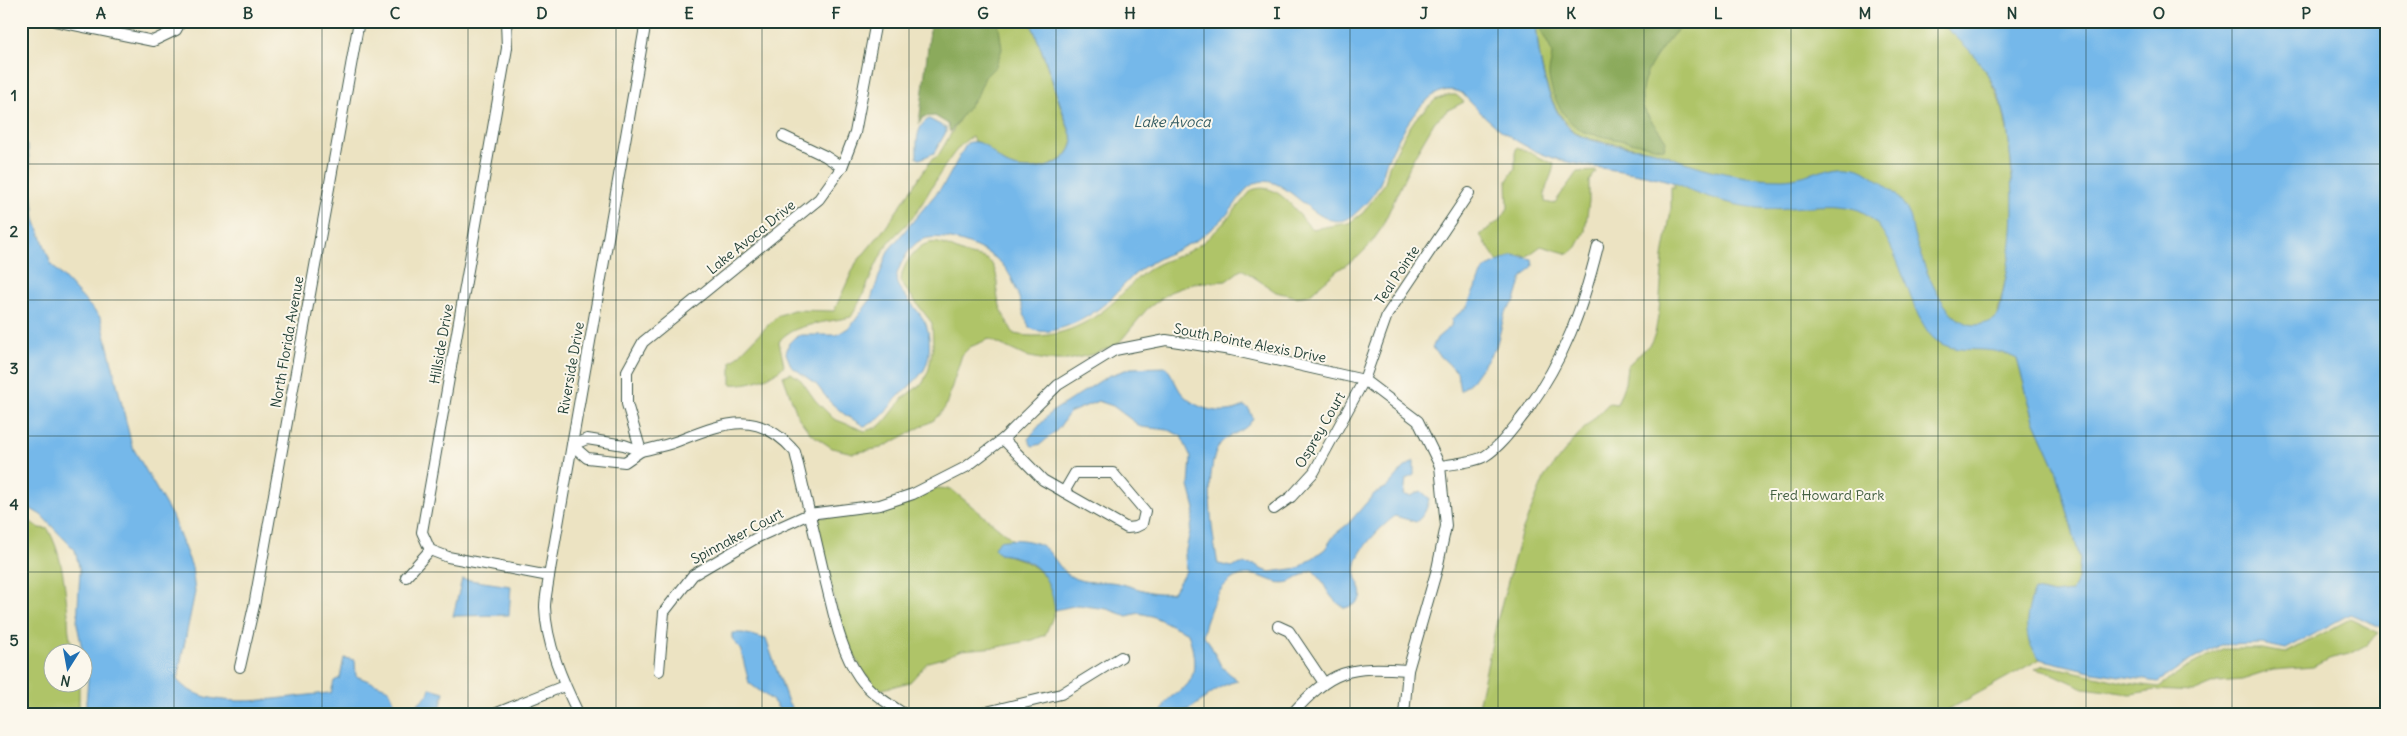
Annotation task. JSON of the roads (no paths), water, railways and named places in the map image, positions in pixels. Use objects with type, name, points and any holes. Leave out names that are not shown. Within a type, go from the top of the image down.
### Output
[{"type":"street","points":[[56,21],[153,41],[176,30],[181,21]]},
{"type":"street","name":"North Florida Avenue","points":[[240,667],[254,606],[358,21]]},
{"type":"street","name":"Hillside Drive","points":[[430,550],[422,532],[507,48],[506,21]]},
{"type":"street","name":"Riverside Drive","points":[[579,715],[564,686],[551,640],[546,607],[549,576],[646,21]]},
{"type":"street","name":"Lake Avoca Drive","points":[[641,452],[627,404],[627,371],[643,342],[819,199],[842,167],[855,133],[876,21]]},
{"type":"street","points":[[782,136],[825,156],[842,167]]},
{"type":"street","name":"Teal Pointe","points":[[1364,380],[1387,315],[1469,193]]},
{"type":"street","points":[[1440,466],[1484,457],[1511,432],[1549,379],[1571,335],[1586,295],[1598,246]]},
{"type":"street","name":"South Pointe Alexis Drive","points":[[809,514],[880,505],[913,494],[966,468],[1003,438],[1058,385],[1115,350],[1166,340],[1231,350],[1364,380],[1418,421],[1440,466],[1446,526],[1437,569],[1408,670],[1404,715]]},
{"type":"street","name":"Osprey Court","points":[[1274,509],[1291,497],[1314,472],[1364,380]]},
{"type":"street","points":[[641,452],[624,445],[587,439],[572,445],[587,458],[625,462],[641,452],[714,427],[735,423],[769,428],[783,438],[795,452],[809,514],[846,654],[868,687],[883,701],[906,715]]},
{"type":"street","points":[[1003,438],[1043,480],[1064,492],[1127,528],[1142,524],[1145,511],[1113,473],[1075,473],[1064,492]]},
{"type":"street","name":"Spinnaker Court","points":[[660,671],[664,612],[693,575],[758,537],[809,514]]},
{"type":"street","points":[[406,577],[430,550],[448,557],[549,576]]},
{"type":"street","points":[[1278,626],[1289,630],[1324,683]]},
{"type":"street","points":[[974,715],[1061,694],[1121,657]]},
{"type":"street","points":[[1292,715],[1301,702],[1324,683],[1345,673],[1362,668],[1408,670]]},
{"type":"street","points":[[492,715],[564,686]]},
{"type":"water","name":"Lake Avoca","points":[[1030,21],[1536,21],[1541,64],[1549,94],[1562,120],[1578,135],[1599,142],[1655,151],[1702,168],[1747,177],[1782,179],[1793,178],[1838,166],[1859,168],[1888,187],[1903,203],[1910,216],[1913,232],[1928,275],[1944,304],[1964,322],[1976,325],[1991,321],[2000,311],[2011,243],[2013,212],[2008,136],[2003,109],[1992,82],[1978,60],[1960,40],[1938,21],[2386,21],[2386,629],[2350,614],[2286,649],[2262,644],[2221,645],[2184,664],[2158,682],[2094,672],[2040,659],[2030,644],[2027,629],[2029,609],[2035,590],[2054,594],[2071,592],[2078,579],[2080,559],[2056,469],[2034,420],[2017,359],[1999,352],[1952,348],[1934,339],[1919,317],[1890,245],[1873,220],[1863,212],[1840,206],[1771,209],[1741,206],[1708,197],[1659,178],[1581,165],[1552,158],[1509,136],[1462,93],[1449,90],[1437,93],[1415,113],[1391,152],[1381,181],[1374,193],[1358,211],[1344,220],[1330,220],[1317,213],[1290,192],[1276,184],[1263,181],[1246,189],[1226,216],[1204,235],[1143,268],[1096,311],[1077,322],[1058,329],[1043,331],[1029,327],[1015,286],[1007,270],[986,252],[952,239],[930,238],[917,242],[906,255],[898,270],[896,281],[925,322],[928,333],[928,359],[924,370],[881,417],[864,426],[844,414],[830,402],[816,384],[791,366],[786,353],[789,343],[795,337],[801,335],[837,335],[851,326],[871,299],[888,251],[945,183],[967,143],[974,142],[984,145],[1006,164],[1025,169],[1047,167],[1056,163],[1070,150],[1073,140]]},
{"type":"water","points":[[929,119],[946,128],[946,132],[934,153],[920,159],[917,158],[919,131],[924,122]]},
{"type":"water","points":[[21,134],[28,148],[35,219],[51,264],[101,318],[132,446],[172,516],[192,567],[195,592],[177,680],[191,691],[208,698],[228,700],[250,701],[331,693],[334,681],[340,678],[344,658],[355,660],[356,676],[389,689],[398,712],[407,714],[428,694],[430,688],[444,692],[439,715],[85,715],[87,694],[92,694],[92,644],[81,644],[77,624],[80,571],[75,550],[41,515],[21,503]]},
{"type":"water","points":[[1513,255],[1532,259],[1533,266],[1522,278],[1515,301],[1505,313],[1496,347],[1472,381],[1460,391],[1457,372],[1432,348],[1437,338],[1451,326],[1452,319],[1467,307],[1482,272],[1487,267]]},
{"type":"water","points":[[1166,367],[1180,391],[1193,403],[1210,410],[1219,411],[1228,411],[1244,406],[1249,409],[1253,418],[1242,430],[1223,440],[1215,455],[1210,486],[1210,503],[1218,564],[1232,567],[1241,564],[1256,565],[1270,572],[1299,568],[1325,549],[1335,534],[1348,524],[1374,494],[1387,487],[1404,468],[1414,461],[1414,475],[1406,479],[1404,495],[1411,496],[1421,491],[1429,498],[1425,511],[1416,522],[1395,516],[1366,544],[1356,564],[1355,572],[1362,595],[1355,604],[1345,608],[1338,603],[1312,570],[1285,583],[1247,575],[1236,577],[1227,583],[1214,601],[1203,635],[1209,642],[1221,666],[1238,681],[1217,689],[1193,707],[1184,711],[1161,715],[1168,700],[1190,681],[1194,660],[1188,633],[1152,616],[1139,613],[1127,616],[1107,609],[1078,605],[1055,610],[1049,587],[1039,570],[1023,559],[999,554],[994,548],[999,541],[1026,540],[1045,548],[1065,572],[1077,579],[1118,583],[1149,592],[1173,592],[1186,571],[1185,554],[1195,509],[1189,486],[1191,457],[1181,436],[1168,430],[1141,427],[1113,406],[1098,401],[1069,413],[1058,429],[1041,444],[1032,446],[1028,439],[1050,413],[1108,376],[1131,368]]},
{"type":"water","points":[[462,579],[511,586],[509,615],[453,616]]},
{"type":"water","points":[[732,633],[743,633],[766,639],[788,702],[797,715],[783,715],[773,701],[749,683],[741,651],[732,638]]},
{"type":"park label","name":"Fred Howard Park","points":[[1827,495]]}]
